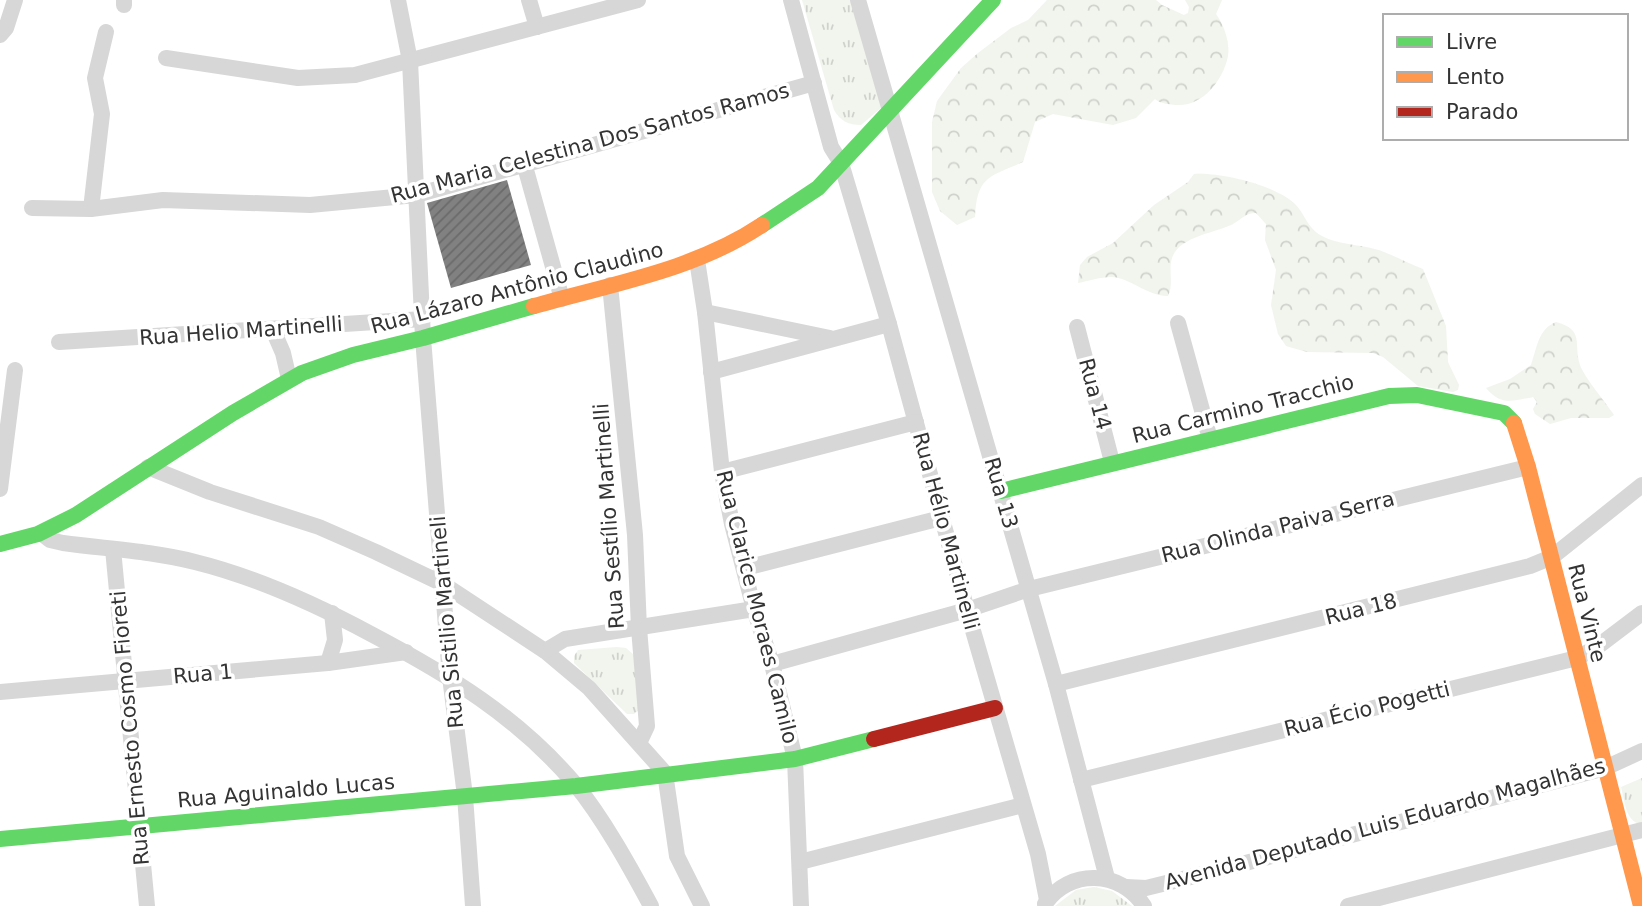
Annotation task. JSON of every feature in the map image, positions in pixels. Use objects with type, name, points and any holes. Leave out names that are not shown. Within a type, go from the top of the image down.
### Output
[{"type":"street","points":[[0,35],[6,28],[15,0]]},
{"type":"street","name":"Rua Sistilio Martineli","points":[[398,0],[410,61],[423,338],[450,677],[465,796],[473,906]]},
{"type":"street","points":[[529,0],[537,27]]},
{"type":"street","points":[[166,58],[298,78],[355,75],[638,0]]},
{"type":"street","name":"Rua Hélio Martinelli","points":[[791,0],[831,147],[841,163],[889,324],[941,518],[1046,883],[1045,903]]},
{"type":"street","name":"Rua 13","points":[[858,0],[1056,684],[1107,878]]},
{"type":"street","name":"Rua Lázaro Antônio Claudino","points":[[0,544],[41,533],[89,506],[289,379],[377,348],[423,338],[696,260],[746,236],[818,188],[993,0]]},
{"type":"street","points":[[91,209],[102,114],[95,78],[106,32]]},
{"type":"street","name":"Rua Maria Celestina Dos Santos Ramos","points":[[32,208],[91,209],[163,200],[310,205],[416,195],[814,83]]},
{"type":"street","points":[[524,163],[562,299]]},
{"type":"street","name":"Rua Clarice Moraes Camilo","points":[[696,260],[705,313],[722,472],[754,609],[772,664],[795,759],[801,906]]},
{"type":"street","name":"Rua Sestílio Martinelli","points":[[610,285],[635,535],[647,726],[639,743]]},
{"type":"street","points":[[705,313],[835,339]]},
{"type":"street","name":"Rua Helio Martinelli","points":[[60,342],[423,319]]},
{"type":"street","points":[[1178,323],[1210,439]]},
{"type":"street","points":[[711,372],[889,324]]},
{"type":"street","name":"Rua 14","points":[[1077,327],[1112,462]]},
{"type":"street","points":[[273,330],[283,353],[289,379]]},
{"type":"street","points":[[0,489],[15,370]]},
{"type":"street","name":"Rua Carmino Tracchio","points":[[1001,491],[1389,396],[1417,395],[1497,411]]},
{"type":"street","name":"Rua Vinte","points":[[1497,411],[1514,423],[1528,467],[1641,906]]},
{"type":"street","points":[[722,472],[916,422]]},
{"type":"street","points":[[148,467],[210,492],[261,506],[319,527],[443,584],[545,651],[589,688],[665,773],[677,856],[702,906]]},
{"type":"street","name":"Rua Olinda Paiva Serra","points":[[772,664],[967,610],[1028,589],[1528,467]]},
{"type":"street","name":"Rua 18","points":[[1056,684],[1530,566],[1552,557],[1642,485]]},
{"type":"street","points":[[745,568],[941,518]]},
{"type":"street","points":[[41,533],[50,540],[63,543],[152,552],[229,571],[332,613],[450,677],[494,706],[539,746],[576,786],[627,863],[651,906]]},
{"type":"street","name":"Rua Ernesto Cosmo Fioreti","points":[[113,549],[146,906]]},
{"type":"street","points":[[545,651],[565,639],[754,609]]},
{"type":"street","points":[[328,663],[335,640],[332,613]]},
{"type":"street","name":"Rua Écio Pogetti","points":[[1081,780],[1577,657],[1597,647],[1642,613]]},
{"type":"street","name":"Rua 1","points":[[0,692],[328,663],[407,652]]},
{"type":"street","points":[[576,786],[795,759],[995,708]]},
{"type":"street","name":"Avenida Deputado Luis Eduardo Magalhães","points":[[1126,887],[1146,888],[1215,871],[1605,768],[1642,751]]},
{"type":"street","name":"Rua Aguinaldo Lucas","points":[[0,839],[576,786]]},
{"type":"street","points":[[800,862],[1023,805]]},
{"type":"street","points":[[1348,906],[1642,830]]},
{"type":"street","points":[[1045,903],[1055,892],[1073,881],[1107,878],[1126,887],[1144,906]]},
{"type":"green space","points":[[802,0],[853,0],[882,101],[881,108],[861,125],[845,122],[834,110]]},
{"type":"green space","points":[[1047,0],[1156,0],[1184,15],[1188,13],[1189,7],[1185,0],[1222,0],[1216,14],[1227,39],[1228,56],[1225,65],[1210,91],[1194,102],[1176,105],[1155,99],[1136,118],[1113,125],[1053,114],[1035,122],[1023,162],[987,180],[979,193],[975,217],[957,225],[940,211],[932,192],[932,122],[937,101],[961,68],[1011,28],[1028,20]]},
{"type":"green space","points":[[1194,174],[1232,178],[1275,191],[1295,204],[1313,229],[1322,236],[1337,242],[1377,249],[1423,269],[1446,326],[1448,362],[1459,385],[1458,390],[1453,392],[1418,386],[1383,357],[1373,353],[1307,352],[1286,346],[1278,334],[1271,305],[1276,270],[1265,240],[1266,224],[1256,213],[1246,215],[1233,224],[1182,245],[1172,258],[1168,296],[1152,293],[1118,278],[1078,283],[1080,265],[1087,257],[1113,243],[1154,205],[1188,182]]},
{"type":"green space","points":[[1556,322],[1565,325],[1574,333],[1582,370],[1614,415],[1609,418],[1571,418],[1550,424],[1535,414],[1533,409],[1537,402],[1533,397],[1507,401],[1497,398],[1486,388],[1510,379],[1531,365],[1542,334]]},
{"type":"green space","points":[[626,648],[634,655],[639,710],[634,714],[627,714],[574,663],[578,650]]},
{"type":"green space","points":[[1642,778],[1642,825],[1629,815],[1621,787]]},
{"type":"green space","points":[[1094,887],[1112,891],[1132,906],[1055,906],[1076,890]]},
{"type":"building","points":[[507,180],[531,265],[451,288],[427,203]]},
{"type":"traffic: fast","points":[[762,225],[818,188],[993,0]]},
{"type":"traffic: fast","points":[[0,544],[38,534],[76,515],[233,413],[302,373],[353,355],[534,306]]},
{"type":"traffic: fast","points":[[1001,491],[1389,396],[1417,395],[1504,413],[1514,423]]},
{"type":"traffic: fast","points":[[0,839],[576,786],[795,759],[874,739]]},
{"type":"traffic: slow","points":[[534,306],[681,265],[709,254],[762,225]]},
{"type":"traffic: slow","points":[[1514,423],[1528,467],[1641,906]]},
{"type":"traffic: jam","points":[[874,739],[995,708]]}]
